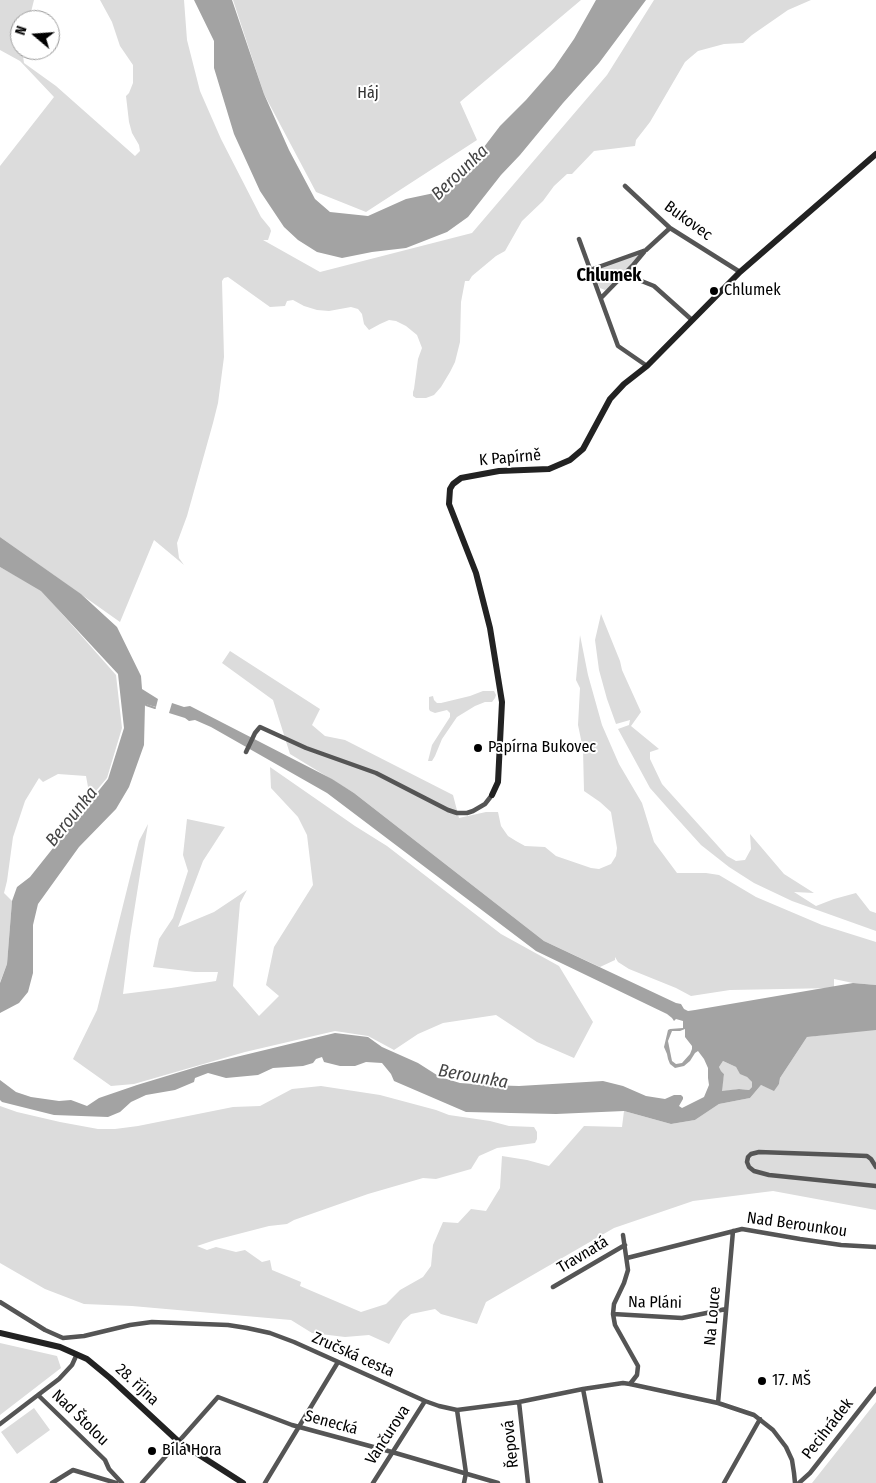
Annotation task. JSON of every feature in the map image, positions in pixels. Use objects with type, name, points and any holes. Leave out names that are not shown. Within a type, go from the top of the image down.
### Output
[{"type":"street","name":"K Papírně","points":[[492,795],[498,782],[502,702],[490,628],[476,572],[449,504],[450,489],[456,480],[461,478],[499,471],[548,469],[570,460],[583,449],[610,399],[624,384],[647,366],[740,272],[876,154]]},
{"type":"street","name":"Bukovec","points":[[625,186],[670,228],[740,272]]},
{"type":"street","points":[[601,298],[646,250],[670,228]]},
{"type":"street","points":[[579,239],[618,346],[647,366]]},
{"type":"street","points":[[590,270],[646,250]]},
{"type":"street","points":[[634,264],[640,280],[654,286],[692,320]]},
{"type":"street","points":[[246,752],[260,727],[306,748],[390,779],[457,813],[473,811],[485,804],[492,795]]},
{"type":"street","points":[[876,1168],[867,1156],[759,1152],[751,1154],[747,1162],[749,1168],[754,1171],[769,1175],[876,1186]]},
{"type":"street","name":"Nad Berounkou","points":[[627,1258],[742,1229],[841,1245],[876,1247]]},
{"type":"street","name":"Na Louce","points":[[718,1403],[733,1231]]},
{"type":"street","points":[[623,1235],[628,1270],[614,1304],[613,1314],[615,1325],[638,1366],[637,1375],[630,1384]]},
{"type":"street","name":"Travnatá","points":[[553,1287],[625,1245]]},
{"type":"street","points":[[0,1302],[45,1330],[63,1338],[60,1347]]},
{"type":"street","name":"Na Pláni","points":[[613,1314],[682,1318],[726,1309]]},
{"type":"street","name":"Zručská cesta","points":[[63,1338],[84,1336],[152,1322],[228,1325],[270,1333],[425,1401],[457,1410],[519,1402],[584,1388],[630,1384],[718,1403],[746,1411],[760,1419],[773,1430],[786,1447],[792,1460],[795,1483]]},
{"type":"street","name":"28. října","points":[[0,1333],[60,1347],[87,1359],[178,1442],[243,1483]]},
{"type":"street","points":[[0,1424],[59,1379],[72,1365],[78,1354]]},
{"type":"street","points":[[265,1483],[338,1362]]},
{"type":"street","points":[[584,1388],[601,1483]]},
{"type":"street","name":"Pecihrádek","points":[[799,1483],[810,1473],[876,1389]]},
{"type":"street","name":"Nad Štolou","points":[[38,1395],[105,1460],[109,1469],[122,1483]]},
{"type":"street","name":"Senecká","points":[[178,1442],[218,1397],[299,1428],[392,1452],[498,1483]]},
{"type":"street","name":"Vančurova","points":[[373,1483],[425,1401]]},
{"type":"street","name":"Řepová","points":[[519,1402],[528,1483]]},
{"type":"street","points":[[457,1410],[466,1473],[464,1483]]},
{"type":"street","points":[[724,1483],[760,1419]]},
{"type":"street","points":[[142,1483],[178,1442]]},
{"type":"street","points":[[52,1483],[73,1470],[116,1483]]},
{"type":"green space","points":[[0,0],[34,0],[32,10],[10,10],[10,56],[0,50]]},
{"type":"green space","points":[[100,0],[184,0],[187,40],[200,91],[221,139],[261,217],[270,228],[268,240],[263,240],[320,272],[472,233],[607,75],[654,0],[811,0],[788,10],[743,43],[724,44],[698,51],[685,62],[650,122],[636,140],[635,146],[594,151],[572,174],[567,174],[554,186],[543,201],[522,221],[505,251],[472,276],[469,281],[465,281],[461,302],[460,342],[455,362],[441,387],[434,395],[426,398],[416,398],[413,396],[418,359],[422,348],[417,335],[406,326],[389,320],[369,330],[364,324],[362,314],[358,309],[351,307],[329,311],[317,310],[293,300],[287,301],[285,306],[270,307],[228,277],[224,278],[222,281],[224,357],[218,403],[187,516],[177,543],[179,558],[184,565],[154,540],[120,622],[0,537],[0,166],[54,97],[18,60],[24,60],[24,63],[56,86],[135,156],[140,151],[129,122],[126,96],[133,83],[133,65],[120,46],[112,22]]},
{"type":"green space","name":"Háj","points":[[233,0],[581,0],[460,102],[477,140],[366,212],[316,192],[264,94]]},
{"type":"green space","points":[[642,252],[610,287],[605,290],[600,288],[594,275],[597,268]]},
{"type":"green space","points":[[0,567],[41,590],[116,675],[122,728],[107,778],[90,798],[86,776],[58,774],[43,782],[39,778],[25,801],[13,837],[4,893],[12,901],[7,964],[0,982]]},
{"type":"green space","points":[[601,614],[622,670],[641,712],[631,726],[659,749],[650,752],[650,759],[662,784],[727,856],[736,861],[745,860],[751,849],[750,834],[784,874],[814,893],[794,892],[816,906],[856,893],[870,911],[876,913],[876,931],[792,901],[754,883],[729,867],[701,845],[650,788],[618,729],[629,725],[630,720],[616,724],[607,699],[599,670],[595,640]]},
{"type":"green space","points":[[580,635],[588,675],[602,725],[619,764],[642,803],[654,842],[677,873],[719,875],[756,897],[822,925],[876,942],[876,985],[834,979],[834,988],[730,990],[691,996],[629,969],[618,962],[615,957],[615,960],[600,967],[544,941],[354,793],[290,754],[273,700],[222,663],[230,651],[320,709],[312,725],[325,736],[345,740],[453,795],[459,818],[486,812],[498,812],[501,826],[508,836],[516,841],[525,846],[545,847],[556,856],[599,869],[611,864],[616,856],[617,848],[611,812],[584,791],[583,749],[578,725],[580,688],[576,680]]},
{"type":"green space","points":[[483,691],[494,691],[495,698],[492,702],[485,702],[475,706],[457,717],[442,739],[432,761],[428,761],[432,745],[450,717],[450,713],[447,710],[435,713],[430,711],[429,697],[433,696],[437,703],[441,703]]},
{"type":"green space","points":[[270,767],[387,846],[501,934],[559,966],[593,1022],[574,1058],[537,1042],[496,1015],[443,1023],[418,1034],[394,1050],[368,1036],[335,1031],[245,1052],[134,1084],[111,1086],[73,1059],[97,1010],[139,841],[148,824],[123,994],[216,981],[218,972],[195,972],[153,967],[159,939],[173,918],[188,871],[183,855],[187,819],[225,827],[203,861],[178,927],[214,912],[247,890],[240,903],[233,986],[259,1016],[279,996],[266,985],[274,947],[313,885],[307,835],[298,817],[271,788]]},
{"type":"green space","points":[[876,1030],[876,1210],[773,1191],[693,1201],[614,1228],[486,1302],[477,1324],[441,1314],[435,1309],[411,1314],[403,1321],[389,1344],[369,1335],[345,1337],[312,1333],[291,1320],[132,1306],[84,1304],[45,1289],[0,1263],[0,1106],[60,1122],[98,1129],[115,1129],[233,1107],[260,1106],[292,1089],[321,1086],[380,1095],[449,1115],[509,1126],[534,1127],[537,1132],[535,1143],[497,1148],[479,1156],[471,1169],[436,1179],[423,1178],[368,1194],[287,1224],[269,1226],[197,1246],[207,1250],[216,1247],[236,1252],[245,1250],[262,1262],[270,1260],[272,1270],[301,1282],[300,1286],[361,1312],[386,1304],[400,1290],[423,1277],[431,1266],[433,1245],[443,1222],[458,1223],[471,1209],[486,1211],[500,1188],[502,1156],[549,1166],[584,1126],[622,1127],[624,1111],[671,1124],[695,1120],[719,1104],[750,1098],[761,1085],[774,1090],[807,1037]]},
{"type":"green space","points":[[723,1061],[736,1067],[740,1073],[752,1082],[752,1087],[749,1090],[739,1089],[721,1092],[724,1074],[719,1067]]},
{"type":"green space","points":[[0,1343],[57,1356],[61,1368],[0,1415]]},
{"type":"green space","points":[[876,1402],[876,1483],[812,1483]]},
{"type":"green space","points":[[34,1408],[50,1430],[17,1454],[1,1432]]},
{"type":"shaded area","points":[[194,0],[232,0],[264,94],[289,150],[315,199],[330,212],[368,216],[406,199],[439,192],[455,185],[500,126],[554,68],[574,39],[596,0],[646,0],[599,63],[501,175],[468,217],[447,232],[406,248],[342,258],[317,252],[298,240],[284,227],[260,191],[234,134],[214,68],[214,41]]},
{"type":"shaded area","points":[[0,537],[81,594],[117,627],[141,676],[142,689],[158,699],[156,707],[145,704],[144,745],[129,787],[116,809],[79,847],[38,904],[33,925],[33,973],[28,992],[19,1003],[0,1013],[0,983],[7,964],[12,901],[17,887],[30,877],[108,779],[124,728],[118,674],[41,591],[0,567]]},
{"type":"shaded area","points":[[172,703],[184,707],[190,706],[332,779],[354,793],[544,941],[681,1004],[688,1011],[853,983],[876,985],[876,1030],[807,1037],[780,1078],[779,1084],[774,1091],[761,1085],[750,1098],[719,1104],[695,1120],[671,1124],[624,1111],[556,1114],[466,1112],[394,1081],[382,1063],[366,1062],[355,1066],[340,1066],[324,1062],[322,1057],[316,1059],[313,1063],[303,1066],[273,1068],[258,1075],[226,1078],[208,1073],[195,1078],[194,1082],[175,1090],[146,1095],[131,1102],[120,1112],[108,1117],[54,1115],[2,1102],[0,1100],[0,1080],[16,1092],[31,1097],[59,1101],[71,1100],[87,1106],[99,1098],[203,1065],[335,1033],[368,1037],[382,1047],[418,1063],[440,1077],[460,1083],[519,1086],[603,1081],[623,1086],[646,1096],[665,1099],[674,1095],[681,1095],[683,1099],[679,1106],[682,1108],[704,1097],[709,1085],[708,1068],[698,1051],[684,1066],[675,1068],[670,1064],[664,1047],[668,1030],[683,1028],[683,1021],[676,1019],[674,1021],[667,1014],[536,951],[327,793],[211,727],[195,720],[189,721],[169,713]],"holes":[[[685,1029],[685,1037],[692,1046],[692,1049],[682,1063],[676,1064],[672,1061],[668,1041],[672,1031]],[[723,1061],[736,1067],[740,1074],[752,1082],[752,1087],[749,1090],[722,1091],[724,1074],[719,1067]]]},
{"type":"waterway","points":[[146,702],[146,705],[155,708]]},
{"type":"place","name":"Chlumek","points":[[714,291]]},
{"type":"place","name":"Papírna Bukovec","points":[[478,748]]},
{"type":"place","name":"17. MŠ","points":[[762,1381]]},
{"type":"place","name":"Bílá Hora","points":[[152,1451]]},
{"type":"district","name":"Chlumek","points":[[609,276]]},
{"type":"water label","name":"Berounka","points":[[460,173]]},
{"type":"water label","name":"Berounka","points":[[72,817]]},
{"type":"water label","name":"Berounka","points":[[473,1077]]}]
